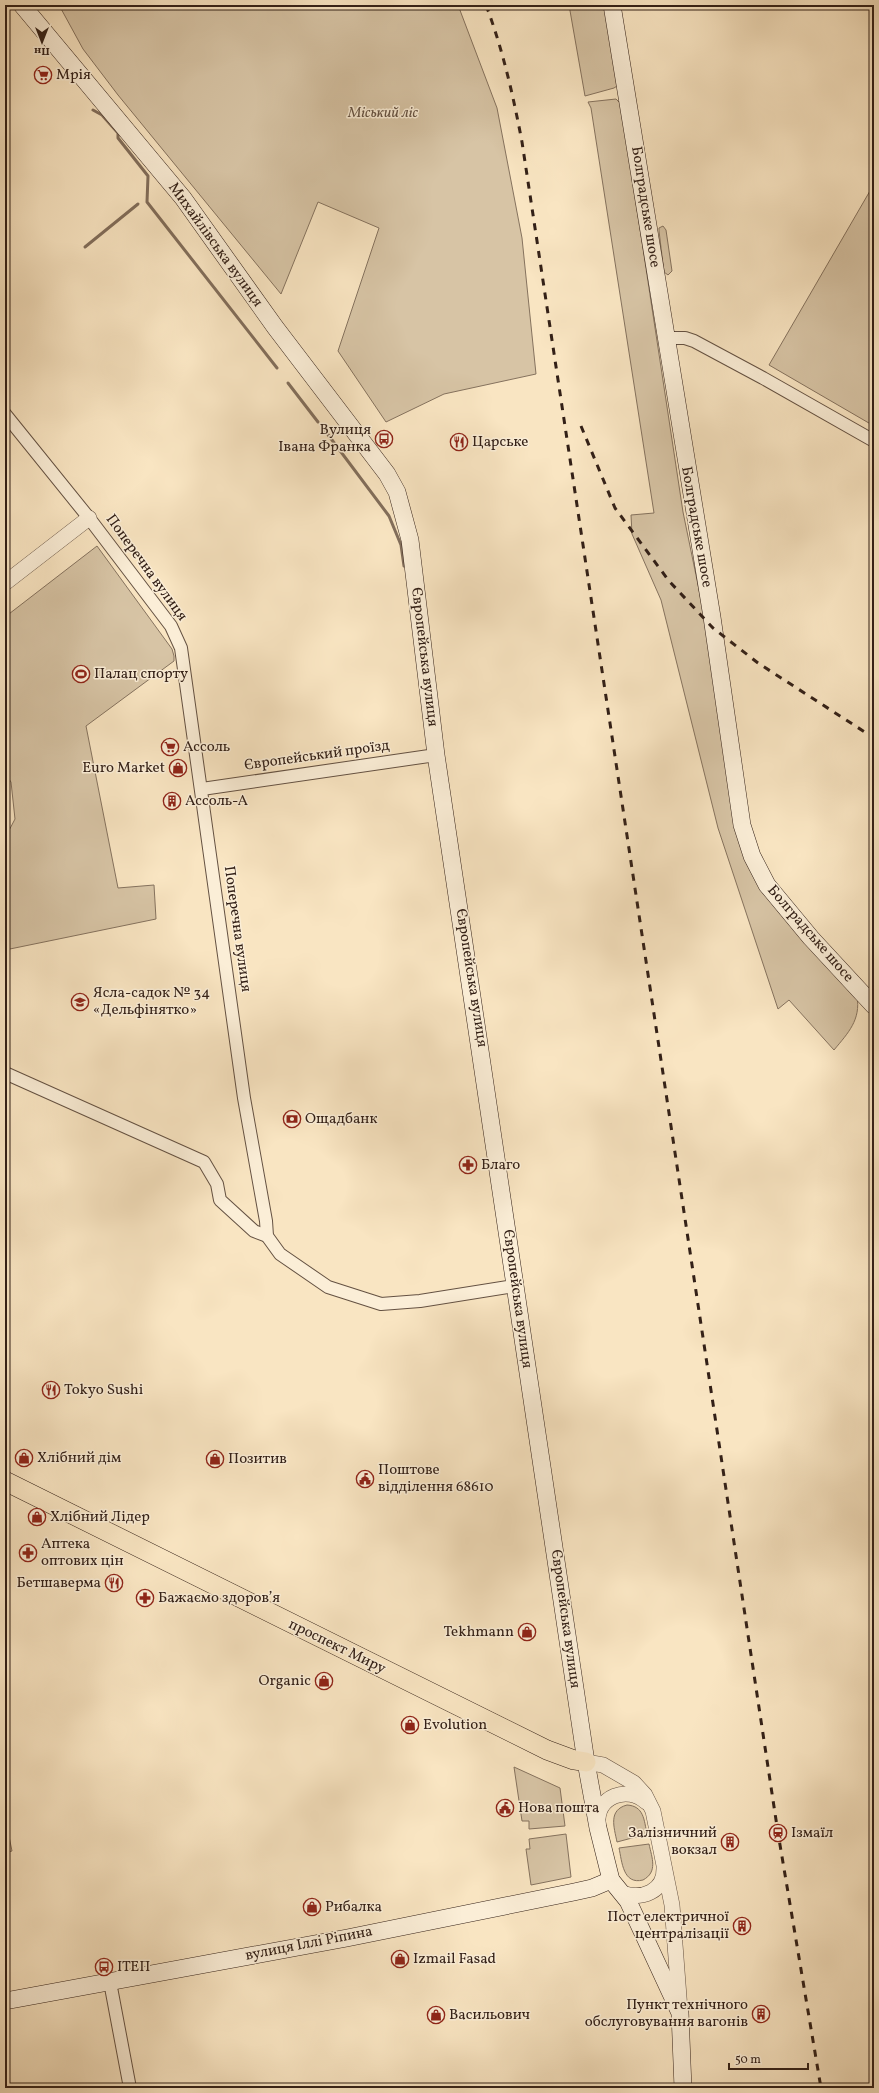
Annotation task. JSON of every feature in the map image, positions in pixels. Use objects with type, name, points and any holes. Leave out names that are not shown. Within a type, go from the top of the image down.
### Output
[{"type":"main road","name":"Михайлівська вулиця","points":[[22,5],[183,198],[275,327],[387,474],[397,492]]},
{"type":"main road","name":"Болградське шосе","points":[[612,5],[712,622],[738,805],[748,844],[767,885],[811,938],[874,1006]]},
{"type":"main road","name":"Європейська вулиця","points":[[397,492],[410,540],[436,755],[484,1064],[514,1286],[586,1762],[598,1828],[616,1887],[628,1900],[680,2013],[683,2088]]},
{"type":"main road","name":"проспект Миру","points":[[5,1481],[547,1750],[574,1760],[586,1762]]},
{"type":"main road","name":"вулиця Іллі Ріпина","points":[[5,2001],[347,1938],[592,1888],[616,1887]]},
{"type":"street","points":[[665,338],[685,338],[694,341],[763,378],[874,442]]},
{"type":"street","name":"Поперечна вулиця","points":[[5,414],[89,518],[170,626],[181,648],[202,789],[244,1098],[266,1221],[267,1236]]},
{"type":"street","points":[[5,583],[89,518]]},
{"type":"street","name":"Європейський проїзд","points":[[202,789],[436,755]]},
{"type":"street","points":[[5,1073],[204,1162],[217,1184],[220,1200],[254,1231],[267,1236],[280,1254],[328,1287],[381,1304],[420,1301],[514,1286]]},
{"type":"street","points":[[586,1762],[603,1765],[634,1783],[645,1795],[653,1811],[672,1905],[680,2013]]},
{"type":"street","points":[[598,1828],[601,1809],[609,1799],[614,1796],[621,1793],[634,1794],[640,1796],[650,1805]]},
{"type":"street","points":[[616,1887],[637,1896],[652,1892],[662,1880],[664,1864]]},
{"type":"street","points":[[655,1958],[676,1952]]},
{"type":"street","points":[[110,1982],[130,2088]]},
{"type":"green space","name":"Міський ліс","points":[[59,5],[458,5],[497,108],[522,238],[536,374],[444,394],[386,422],[338,351],[379,228],[318,202],[281,294],[118,95],[83,49]]},
{"type":"green space","points":[[569,5],[606,5],[617,86],[614,88],[585,96]]},
{"type":"green space","points":[[616,99],[621,104],[683,512],[705,619],[734,825],[745,858],[857,996],[858,1005],[855,1019],[848,1032],[834,1050],[789,1000],[778,1009],[718,828],[661,600],[632,534],[631,515],[654,513],[591,108],[588,102]]},
{"type":"green space","points":[[874,184],[874,426],[769,365]]},
{"type":"green space","points":[[663,226],[666,230],[672,271],[668,275],[664,272],[659,231],[659,228]]},
{"type":"green space","points":[[97,546],[172,649],[174,656],[174,661],[86,726],[118,888],[154,885],[156,919],[5,950],[5,838],[15,819],[11,782],[5,774],[5,617]]},
{"type":"green space","points":[[514,1767],[560,1788],[565,1826],[529,1829],[529,1821],[522,1821]]},
{"type":"green space","points":[[627,1805],[633,1806],[640,1811],[644,1819],[647,1834],[617,1842],[614,1825],[615,1815],[621,1807]]},
{"type":"green space","points":[[5,1817],[12,1851],[5,1853]]},
{"type":"green space","points":[[566,1834],[571,1877],[531,1885],[526,1849],[530,1849],[529,1839]]},
{"type":"green space","points":[[649,1844],[653,1864],[651,1873],[643,1880],[636,1881],[631,1879],[627,1876],[623,1866],[619,1848]]},
{"type":"waterway","points":[[93,110],[102,115],[118,133],[118,138],[148,176],[147,202],[277,368]]},
{"type":"waterway","points":[[85,247],[138,204]]},
{"type":"waterway","points":[[288,383],[318,422]]},
{"type":"waterway","points":[[323,428],[389,516],[401,545],[404,566]]},
{"type":"railway","points":[[486,5],[498,39],[507,73],[522,142],[778,1833],[821,2088]]},
{"type":"railway","points":[[581,426],[615,508],[669,581],[713,628],[758,663],[874,738]]},
{"type":"place","name":"Мрія","points":[[43,75]]},
{"type":"place","name":"Вулиця Івана Франка","points":[[384,439]]},
{"type":"place","name":"Царське","points":[[459,442]]},
{"type":"place","name":"Палац спорту","points":[[81,674]]},
{"type":"place","name":"Ассоль","points":[[170,747]]},
{"type":"place","name":"Euro Market","points":[[178,768]]},
{"type":"place","name":"Ассоль-А","points":[[172,801]]},
{"type":"place","name":"Ясла-садок № 34 «Дельфінятко»","points":[[80,1002]]},
{"type":"place","name":"Ощадбанк","points":[[292,1119]]},
{"type":"place","name":"Благо","points":[[468,1165]]},
{"type":"place","name":"Tokyo Sushi","points":[[51,1390]]},
{"type":"place","name":"Хлібний дім","points":[[24,1458]]},
{"type":"place","name":"Позитив","points":[[215,1459]]},
{"type":"place","name":"Поштове відділення 68610","points":[[365,1479]]},
{"type":"place","name":"Хлібний Лідер","points":[[37,1517]]},
{"type":"place","name":"Аптека оптових цін","points":[[28,1553]]},
{"type":"place","name":"Бетшаверма","points":[[114,1583]]},
{"type":"place","name":"Бажаємо здоровʼя","points":[[145,1598]]},
{"type":"place","name":"Tekhmann","points":[[527,1632]]},
{"type":"place","name":"Organic","points":[[324,1681]]},
{"type":"place","name":"Evolution","points":[[410,1725]]},
{"type":"place","name":"Нова пошта","points":[[505,1808]]},
{"type":"place","name":"Ізмаїл","points":[[778,1833]]},
{"type":"place","name":"Залізничний вокзал","points":[[730,1842]]},
{"type":"place","name":"Рибалка","points":[[312,1907]]},
{"type":"place","name":"Пост електричної централізації","points":[[742,1926]]},
{"type":"place","name":"Izmail Fasad","points":[[400,1959]]},
{"type":"place","name":"ІТЕП","points":[[104,1967]]},
{"type":"place","name":"Пункт технічного обслуговування вагонів","points":[[761,2014]]},
{"type":"place","name":"Васильович","points":[[436,2015]]}]
